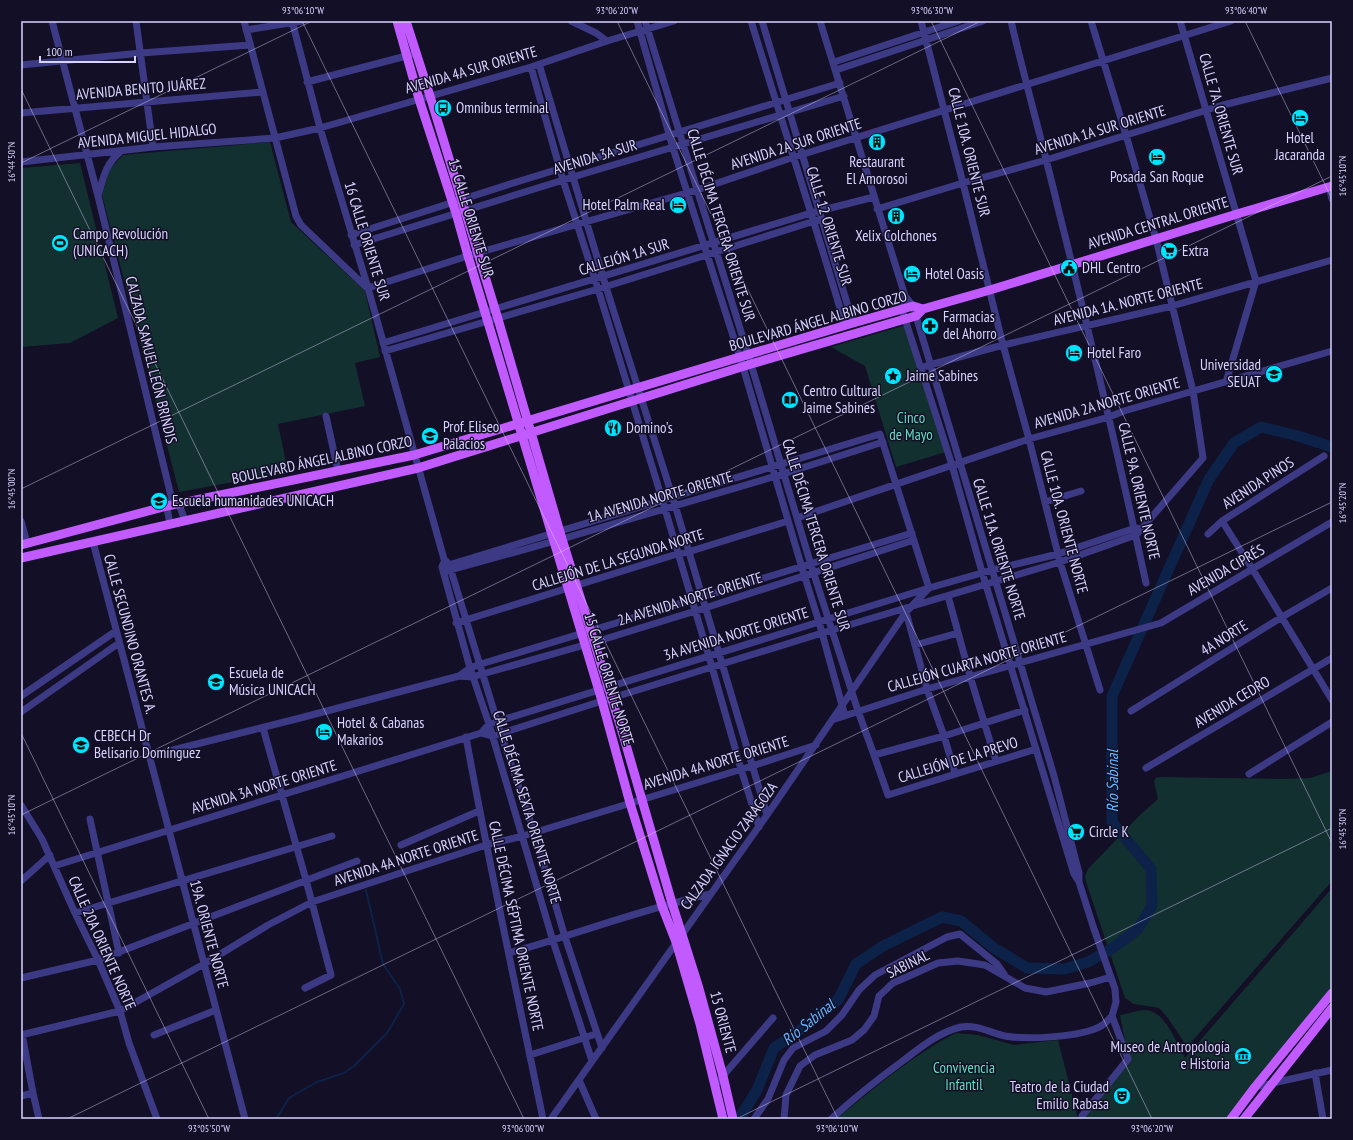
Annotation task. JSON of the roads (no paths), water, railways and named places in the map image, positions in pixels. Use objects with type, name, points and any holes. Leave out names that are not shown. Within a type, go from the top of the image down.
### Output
[{"type":"main road","name":"15 CALLE ORIENTE SUR","points":[[397,21],[430,96],[460,212],[468,256],[518,424]]},
{"type":"main road","name":"15 CALLE ORIENTE SUR","points":[[406,21],[419,99],[457,200]]},
{"type":"main road","name":"AVENIDA CENTRAL ORIENTE","points":[[924,309],[1330,186]]},
{"type":"main road","name":"15 CALLE ORIENTE SUR","points":[[460,212],[477,253],[528,421]]},
{"type":"main road","name":"BOULEVARD ÁNGEL ALBINO CORZO","points":[[21,558],[418,468],[641,398],[849,324],[913,306],[924,309]]},
{"type":"main road","name":"BOULEVARD ÁNGEL ALBINO CORZO","points":[[24,544],[167,506],[414,455],[638,387],[746,361],[916,316],[924,309]]},
{"type":"main road","name":"15 CALLE ORIENTE NORTE","points":[[528,421],[527,435],[557,536],[568,589],[602,701],[630,803],[662,906],[676,942]]},
{"type":"main road","name":"15 CALLE ORIENTE NORTE","points":[[518,424],[527,435]]},
{"type":"main road","name":"15 CALLE ORIENTE NORTE","points":[[557,536],[577,585],[595,642],[682,934]]},
{"type":"main road","name":"15 ORIENTE","points":[[682,934],[698,985],[723,1076],[727,1117]]},
{"type":"main road","name":"15 ORIENTE","points":[[676,942],[700,1024],[715,1085],[727,1117]]},
{"type":"main road","points":[[1231,1119],[1255,1087],[1332,993]]},
{"type":"main road","points":[[1244,1119],[1271,1083],[1332,1008]]},
{"type":"street","name":"CALZADA SAMUEL LEÓN BRINDIS","points":[[52,21],[88,155],[171,496]]},
{"type":"street","points":[[136,21],[153,147]]},
{"type":"street","points":[[244,21],[296,216],[301,224],[368,288]]},
{"type":"street","points":[[246,30],[292,21],[302,21]]},
{"type":"street","name":"16 CALLE ORIENTE SUR","points":[[292,21],[307,82],[354,245],[368,288],[382,343],[418,468]]},
{"type":"street","points":[[572,21],[596,33],[607,41]]},
{"type":"street","points":[[637,21],[644,30],[669,135],[687,192],[746,361]]},
{"type":"street","name":"CALLE DÉCIMA TERCERA ORIENTE SUR","points":[[645,21],[644,30],[679,132],[714,243],[746,361],[758,418],[819,622],[845,716]]},
{"type":"street","name":"AVENIDA 4A SUR ORIENTE","points":[[275,138],[320,128],[531,67],[607,41],[674,21]]},
{"type":"street","name":"CALLE 12 ORIENTE SUR","points":[[751,21],[794,157],[837,270],[839,292]]},
{"type":"street","name":"CALLE 12 ORIENTE SUR","points":[[762,21],[803,155],[829,272],[839,292],[849,324]]},
{"type":"street","points":[[820,21],[834,62],[877,209],[905,296],[913,306]]},
{"type":"street","name":"CALLE 10A. ORIENTE SUR","points":[[921,21],[990,290]]},
{"type":"street","points":[[834,62],[958,21]]},
{"type":"street","points":[[836,70],[983,21]]},
{"type":"street","name":"CALLE 9A. ORIENTE NORTE","points":[[1011,21],[1138,530],[1146,583]]},
{"type":"street","points":[[1091,21],[1156,239],[1194,391],[1202,458],[1138,530]]},
{"type":"street","name":"CALLE 7A. ORIENTE SUR","points":[[1180,21],[1256,281]]},
{"type":"street","name":"AVENIDA 2A SUR ORIENTE","points":[[368,288],[477,253],[697,190],[794,157],[1231,21]]},
{"type":"street","points":[[21,65],[141,53],[250,45]]},
{"type":"street","points":[[307,82],[412,55]]},
{"type":"street","points":[[539,64],[606,287],[672,496],[767,816]]},
{"type":"street","points":[[531,67],[576,224],[598,289],[662,499],[677,554],[759,827]]},
{"type":"street","name":"AVENIDA 1A SUR ORIENTE","points":[[877,209],[1046,160],[1223,105],[1332,78]]},
{"type":"street","name":"AVENIDA 3A SUR","points":[[352,235],[457,200],[840,83]]},
{"type":"street","name":"AVENIDA BENITO JUÁREZ","points":[[21,113],[263,92]]},
{"type":"street","name":"AVENIDA 3A SUR","points":[[354,245],[563,180],[844,96]]},
{"type":"street","points":[[736,115],[740,127]]},
{"type":"street","name":"AVENIDA MIGUEL HIDALGO","points":[[21,162],[153,147],[275,138]]},
{"type":"street","points":[[98,196],[107,168],[112,159],[122,151]]},
{"type":"street","points":[[510,184],[513,196]]},
{"type":"street","points":[[1330,186],[1332,199]]},
{"type":"street","name":"CALLEJÓN 1A SUR","points":[[496,314],[564,299],[606,287],[708,255],[874,197]]},
{"type":"street","points":[[417,213],[421,224]]},
{"type":"street","name":"CALLEJÓN 1A SUR","points":[[385,351],[496,314],[561,290],[714,243],[816,216]]},
{"type":"street","name":"AVENIDA 1A. NORTE ORIENTE","points":[[920,368],[1003,345],[1087,327],[1172,306],[1332,260]]},
{"type":"street","points":[[829,272],[837,270]]},
{"type":"street","points":[[1226,382],[1256,281]]},
{"type":"street","points":[[561,290],[564,299]]},
{"type":"street","name":"CALLE 10A. ORIENTE NORTE","points":[[990,290],[1060,562],[1100,690]]},
{"type":"street","points":[[902,309],[905,296]]},
{"type":"street","name":"CALLE 11A. ORIENTE NORTE","points":[[913,306],[930,364],[982,572],[1074,874],[1079,882],[1101,952],[1115,989],[1116,1002],[1112,1016]]},
{"type":"street","name":"CALLE 11A. ORIENTE NORTE","points":[[902,309],[920,368],[992,570],[1054,776],[1080,872],[1079,882]]},
{"type":"street","name":"CALLEJÓN 1A SUR","points":[[382,343],[486,317]]},
{"type":"street","name":"AVENIDA 2A NORTE ORIENTE","points":[[897,485],[1029,439],[1332,351]]},
{"type":"street","points":[[619,361],[628,358]]},
{"type":"street","name":"CALLE DÉCIMA TERCERA ORIENTE SUR","points":[[746,361],[766,415],[813,573],[858,711],[888,795]]},
{"type":"street","points":[[758,418],[766,415]]},
{"type":"street","points":[[326,416],[338,471]]},
{"type":"street","name":"1A AVENIDA NORTE ORIENTE","points":[[446,568],[557,536],[675,506],[775,477],[883,442],[880,434],[662,499],[557,536]]},
{"type":"street","points":[[883,442],[929,588]]},
{"type":"street","name":"AVENIDA PINOS","points":[[1208,534],[1222,521],[1324,456]]},
{"type":"street","name":"CALLE DÉCIMA SEXTA ORIENTE NORTE","points":[[418,468],[444,559],[456,624],[472,677],[493,736],[553,941],[592,1061]]},
{"type":"street","points":[[797,518],[897,485]]},
{"type":"street","points":[[1045,502],[1082,492]]},
{"type":"street","points":[[170,524],[167,506],[171,496],[179,504],[184,521]]},
{"type":"street","points":[[21,521],[24,544]]},
{"type":"street","name":"CALLEJÓN DE LA SEGUNDA NORTE","points":[[456,624],[577,585],[788,521]]},
{"type":"street","points":[[1222,521],[1332,700]]},
{"type":"street","name":"AVENIDA CIPRÉS","points":[[1129,632],[1161,623],[1332,522]]},
{"type":"street","name":"3A AVENIDA NORTE ORIENTE","points":[[489,724],[982,572],[1058,554],[1138,530]]},
{"type":"street","name":"3A AVENIDA NORTE ORIENTE","points":[[493,736],[822,633],[908,609],[1060,562],[1138,530]]},
{"type":"street","name":"2A AVENIDA NORTE ORIENTE","points":[[470,668],[811,565],[913,537]]},
{"type":"street","name":"2A AVENIDA NORTE ORIENTE","points":[[472,677],[585,645],[705,608],[805,576],[913,537]]},
{"type":"street","name":"CALLE SECUNDINO ORANTES A.","points":[[93,542],[149,756]]},
{"type":"street","name":"CALLE DÉCIMA SEXTA ORIENTE NORTE","points":[[446,568],[467,620],[501,734],[534,832],[565,937],[596,1034],[602,1048]]},
{"type":"street","name":"CALZADA IGNACIO ZARAGOZA","points":[[551,1119],[767,816],[908,609],[929,588]]},
{"type":"street","name":"4A NORTE","points":[[1131,711],[1282,617],[1332,588]]},
{"type":"street","points":[[948,596],[970,676],[996,760]]},
{"type":"street","points":[[908,609],[915,645],[927,689],[944,736],[955,773]]},
{"type":"street","points":[[21,696],[116,630]]},
{"type":"street","name":"CALLEJÓN CUARTA NORTE ORIENTE","points":[[832,720],[970,676],[1129,632]]},
{"type":"street","points":[[915,645],[958,633]]},
{"type":"street","points":[[21,712],[119,643]]},
{"type":"street","name":"AVENIDA CEDRO","points":[[1146,768],[1332,658]]},
{"type":"street","points":[[459,676],[470,668]]},
{"type":"street","points":[[149,756],[263,728],[459,676],[472,677]]},
{"type":"street","points":[[43,681],[50,691]]},
{"type":"street","points":[[874,755],[986,724],[1025,710]]},
{"type":"street","points":[[1249,774],[1332,722]]},
{"type":"street","name":"AVENIDA 3A NORTE ORIENTE","points":[[54,866],[466,737],[481,732],[489,724]]},
{"type":"street","points":[[263,728],[306,880],[331,976],[305,988]]},
{"type":"street","points":[[481,732],[493,736]]},
{"type":"street","name":"CALLE DÉCIMA SÉPTIMA ORIENTE NORTE","points":[[466,737],[479,811],[543,1119]]},
{"type":"street","name":"AVENIDA 4A NORTE ORIENTE","points":[[22,1034],[120,1011],[204,964],[268,925],[312,902],[486,845],[523,836],[816,745]]},
{"type":"street","name":"CALLEJÓN DE LA PREVO","points":[[888,795],[996,760],[1036,749]]},
{"type":"street","name":"19A. ORIENTE NORTE","points":[[149,756],[245,1119]]},
{"type":"street","points":[[1046,779],[1054,776]]},
{"type":"street","name":"CALLE 20A ORIENTE NORTE","points":[[21,806],[42,839],[98,960],[120,1011],[129,1043],[157,1119]]},
{"type":"street","points":[[401,845],[479,811]]},
{"type":"street","points":[[90,819],[119,953]]},
{"type":"street","points":[[75,913],[332,836]]},
{"type":"street","points":[[21,881],[50,855]]},
{"type":"street","points":[[21,978],[98,960],[119,953],[357,861]]},
{"type":"street","points":[[509,953],[553,941],[672,903],[710,894]]},
{"type":"street","points":[[754,1119],[768,1099],[784,1060],[793,1048],[826,1031],[842,1016],[859,990],[874,975],[947,937],[960,934],[997,964],[1006,976]]},
{"type":"street","name":"SABINAL","points":[[784,1119],[786,1095],[800,1066],[815,1055],[852,1040],[864,1030],[874,1016],[879,996],[893,983],[938,963],[958,961],[985,965],[1025,988],[1046,992],[1090,983],[1110,975]]},
{"type":"street","points":[[154,1035],[216,1010]]},
{"type":"street","points":[[830,1119],[868,1086],[928,1042],[948,1031],[962,1026],[979,1027],[1005,1036],[1029,1038],[1059,1036],[1084,1032],[1101,1026],[1112,1016],[1128,1059],[1082,1116]]},
{"type":"street","points":[[715,1085],[773,1018]]},
{"type":"street","points":[[22,1034],[32,1093],[39,1119]]},
{"type":"street","points":[[530,1055],[596,1034]]},
{"type":"street","points":[[1255,1087],[1332,1070]]},
{"type":"street","points":[[1316,1073],[1323,1119]]},
{"type":"street","points":[[579,1080],[596,1119]]},
{"type":"street","points":[[21,1096],[32,1093]]},
{"type":"waterway","name":"Río Sabinal","points":[[737,1119],[741,1116],[757,1090],[774,1048],[799,1031],[838,1000],[856,964],[883,946],[942,917],[961,921],[994,948],[1027,968],[1065,969],[1088,962],[1113,948],[1138,929],[1152,906],[1151,869],[1112,822],[1112,696],[1209,479],[1234,443],[1261,427],[1298,436],[1332,447]]},
{"type":"waterway","points":[[276,1119],[289,1098],[317,1082],[344,1073],[354,1066],[387,1033],[404,1004],[400,989],[383,964],[366,890]]},
{"type":"place","name":"Omnibus terminal","points":[[443,108]]},
{"type":"place","name":"Hotel Jacaranda","points":[[1300,118]]},
{"type":"place","name":"Restaurant El Amorosoi","points":[[877,142]]},
{"type":"place","name":"Posada San Roque","points":[[1157,157]]},
{"type":"place","name":"Hotel Palm Real","points":[[678,205]]},
{"type":"place","name":"Xelix Colchones","points":[[896,216]]},
{"type":"place","name":"Campo Revolución (UNICACH)","points":[[60,243]]},
{"type":"place","name":"Extra","points":[[1169,251]]},
{"type":"place","name":"DHL Centro","points":[[1069,268]]},
{"type":"place","name":"Hotel Oasis","points":[[912,274]]},
{"type":"place","name":"Farmacias del Ahorro","points":[[930,326]]},
{"type":"place","name":"Hotel Faro","points":[[1074,353]]},
{"type":"place","name":"Universidad SEUAT","points":[[1274,374]]},
{"type":"place","name":"Jaime Sabines","points":[[893,376]]},
{"type":"place","name":"Centro Cultural Jaime Sabines","points":[[790,400]]},
{"type":"place","name":"Domino's","points":[[613,428]]},
{"type":"place","name":"Prof. Eliseo Palacios","points":[[430,436]]},
{"type":"place","name":"Escuela humanidades UNICACH","points":[[159,501]]},
{"type":"place","name":"Escuela de Música UNICACH","points":[[216,682]]},
{"type":"place","name":"Hotel & Cabanas Makarios","points":[[324,732]]},
{"type":"place","name":"CEBECH Dr Belisario Domínguez","points":[[81,745]]},
{"type":"place","name":"Circle K","points":[[1076,832]]},
{"type":"place","name":"Museo de Antropología e Historia","points":[[1243,1056]]},
{"type":"place","name":"Teatro de la Ciudad Emilio Rabasa","points":[[1122,1096]]},
{"type":"park label","name":"Cinco de Mayo","points":[[911,426]]},
{"type":"park label","name":"Convivencia Infantil","points":[[964,1076]]}]
